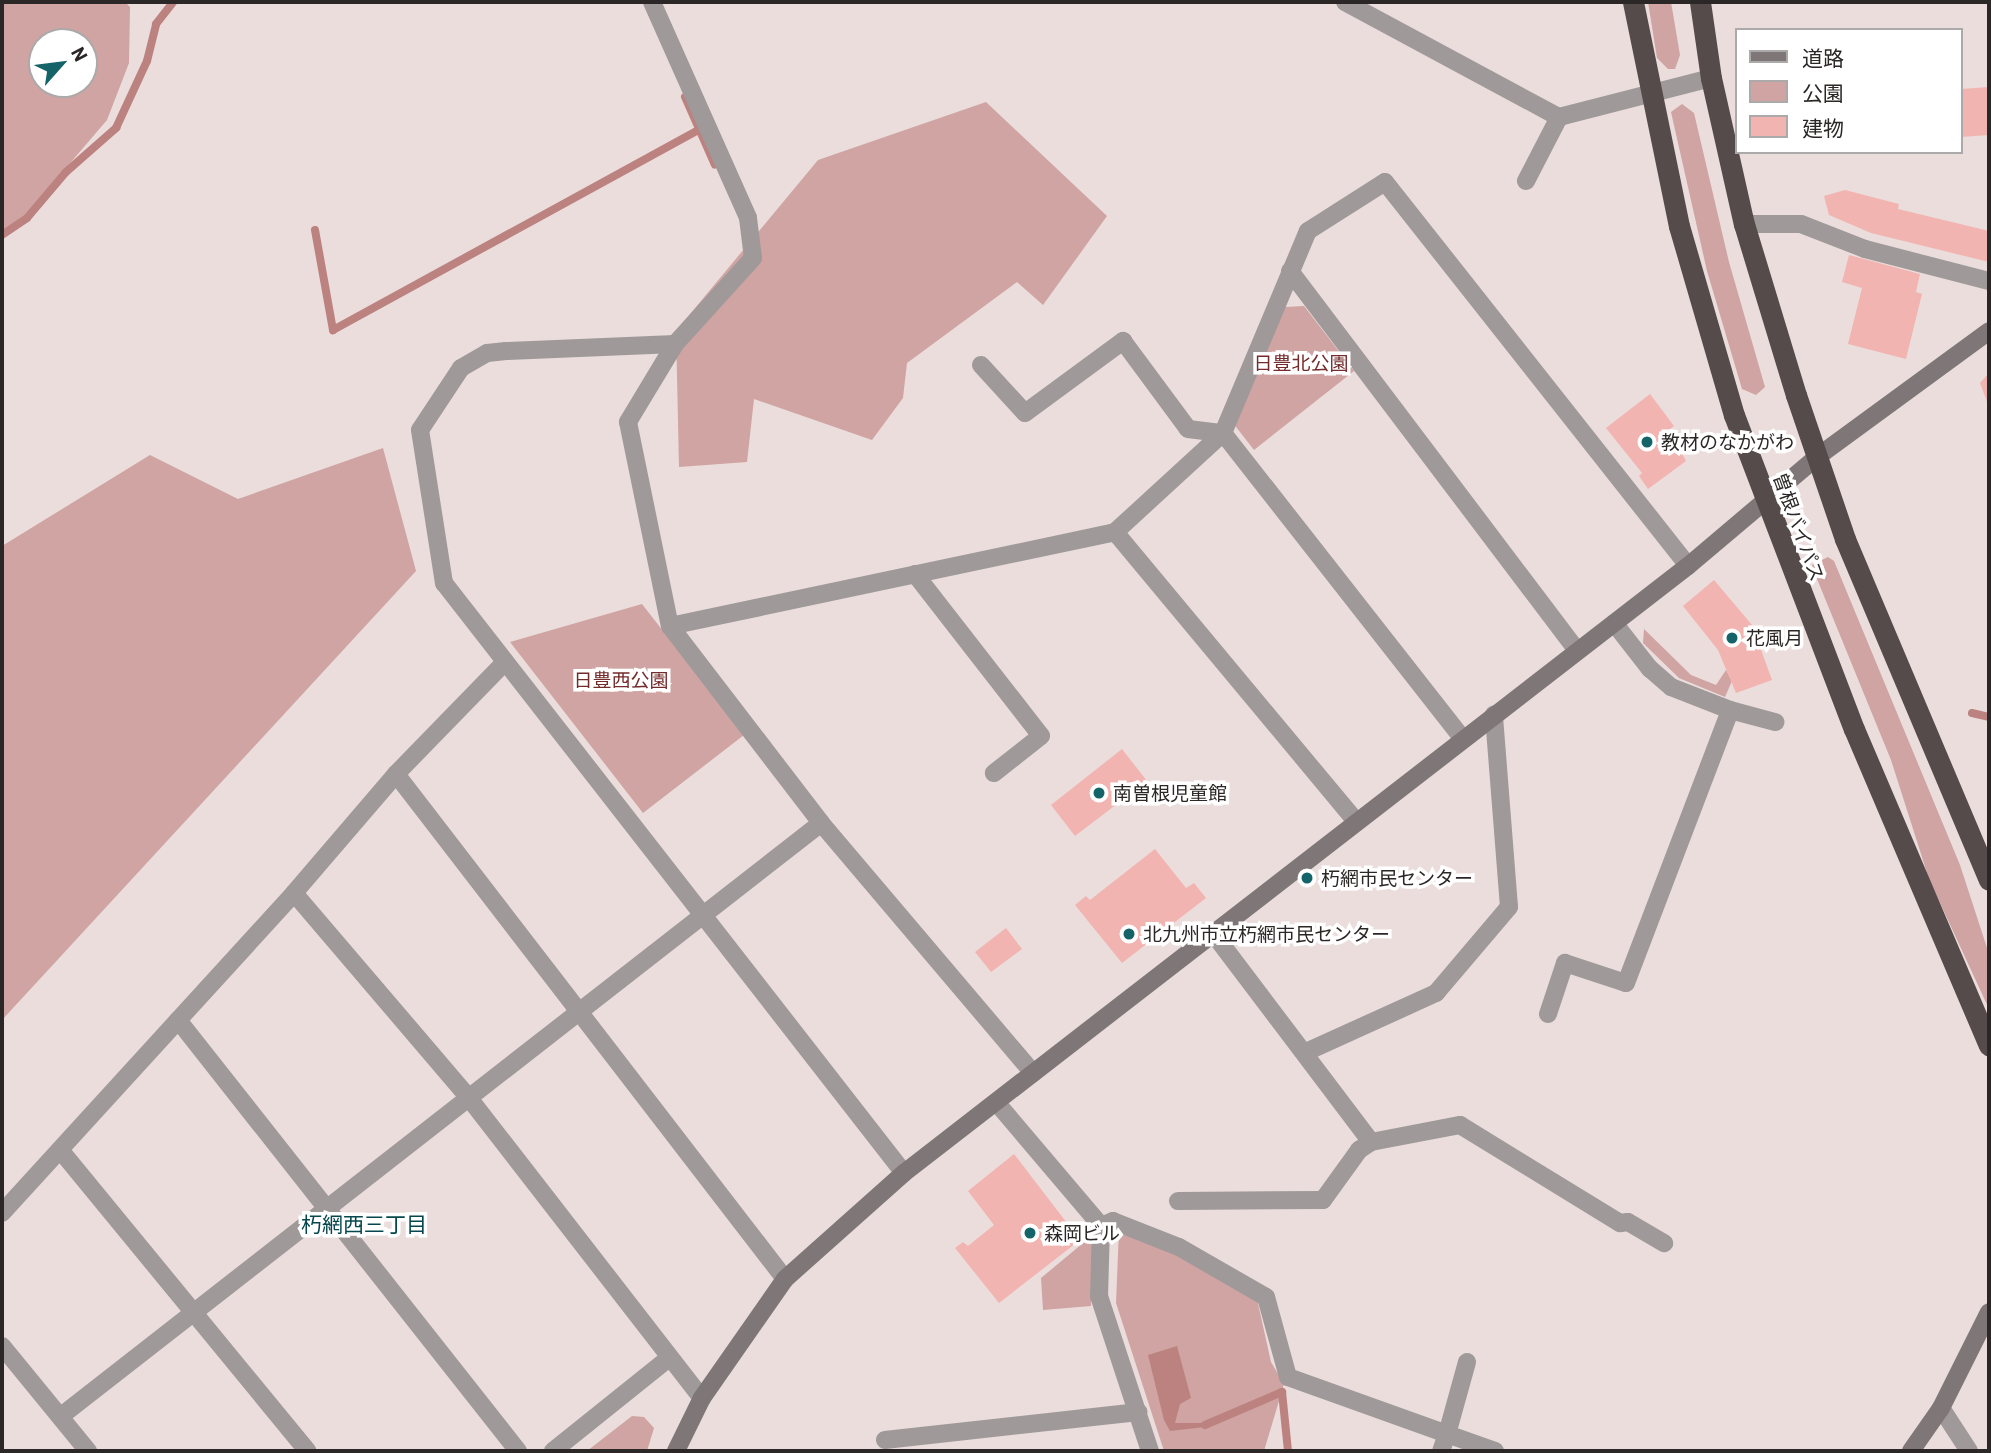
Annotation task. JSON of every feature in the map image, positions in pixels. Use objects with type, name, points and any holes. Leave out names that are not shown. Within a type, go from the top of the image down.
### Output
[{"type":"highway","name":"曽根バイパス","points":[[1633,2],[1679,226],[1734,415],[1854,729],[1989,1045]]},
{"type":"highway","name":"曽根バイパス","points":[[1699,2],[1711,78],[1744,225],[1817,457],[1845,539],[1989,880]]},
{"type":"street","points":[[652,2],[748,218],[753,249],[753,258],[675,344],[628,422],[670,626],[821,823],[1033,1073]]},
{"type":"street","points":[[1345,2],[1559,117],[1651,91],[1711,78]]},
{"type":"street","points":[[1525,181],[1559,117]]},
{"type":"street","points":[[670,626],[1115,532],[1223,433],[1308,231],[1385,182],[1688,566]]},
{"type":"street","points":[[1744,225],[1801,224],[1865,248],[1989,281]]},
{"type":"street","points":[[1290,271],[1577,650]]},
{"type":"street","points":[[676,1451],[702,1398],[785,1279],[904,1173],[1462,738],[1688,566],[1817,457],[1989,331]]},
{"type":"street","points":[[981,365],[1025,413],[1123,341],[1188,429],[1223,433],[1462,738]]},
{"type":"street","points":[[675,344],[487,353],[461,368],[429,411],[420,430],[443,583],[904,1173]]},
{"type":"street","points":[[1115,532],[1356,821]]},
{"type":"street","points":[[915,575],[1041,736],[994,774]]},
{"type":"street","points":[[1614,623],[1650,669],[1671,687],[1730,710],[1775,722]]},
{"type":"street","points":[[2,1213],[294,893],[396,774],[505,662]]},
{"type":"street","points":[[1548,1014],[1565,963],[1626,983],[1730,710]]},
{"type":"street","points":[[1306,1052],[1436,993],[1509,907],[1494,715]]},
{"type":"street","points":[[396,774],[785,1279]]},
{"type":"street","points":[[61,1416],[821,823]]},
{"type":"street","points":[[294,893],[469,1098],[668,1359],[702,1398]]},
{"type":"street","points":[[1213,933],[1306,1052],[1371,1142]]},
{"type":"street","points":[[178,1020],[518,1451]]},
{"type":"street","points":[[996,1102],[1101,1226],[1099,1296],[1150,1451]]},
{"type":"street","points":[[1178,1201],[1323,1200],[1359,1150],[1371,1142],[1460,1125],[1620,1223],[1628,1222],[1664,1244]]},
{"type":"street","points":[[61,1151],[307,1451]]},
{"type":"street","points":[[1101,1226],[1113,1221],[1179,1247],[1266,1297],[1288,1377],[1444,1443],[1495,1451]]},
{"type":"street","points":[[1912,1451],[1941,1408],[1989,1312]]},
{"type":"street","points":[[2,1346],[88,1451]]},
{"type":"street","points":[[554,1451],[668,1359]]},
{"type":"street","points":[[1444,1443],[1467,1362]]},
{"type":"street","points":[[1941,1408],[1969,1451]]},
{"type":"street","points":[[885,1440],[1138,1412]]},
{"type":"green space","points":[[2,2],[125,2],[130,7],[129,63],[107,120],[24,217],[2,233]]},
{"type":"green space","points":[[1648,2],[1671,2],[1680,55],[1675,69],[1668,69],[1657,58]]},
{"type":"green space","points":[[986,102],[1107,216],[1043,305],[1017,282],[907,363],[903,398],[872,440],[754,399],[747,462],[679,467],[676,331],[818,160]]},
{"type":"green space","points":[[1682,104],[1694,113],[1729,262],[1765,387],[1756,395],[1742,389],[1707,271],[1671,112]]},
{"type":"green space","name":"日豊北公園","points":[[1304,306],[1354,371],[1254,450],[1233,423],[1285,307]]},
{"type":"green space","points":[[383,448],[416,571],[2,1020],[2,546],[150,455],[238,499]]},
{"type":"green space","points":[[1828,557],[1834,561],[1960,865],[1989,954],[1989,1009],[1929,879],[1891,760],[1815,574],[1812,565]]},
{"type":"green space","name":"日豊西公園","points":[[642,604],[744,735],[643,813],[510,642]]},
{"type":"green space","points":[[1644,629],[1691,675],[1716,685],[1726,670],[1732,681],[1725,697],[1679,678],[1643,643]]},
{"type":"green space","points":[[1119,1230],[1190,1259],[1257,1299],[1271,1362],[1284,1384],[1264,1451],[1164,1451],[1116,1303]]},
{"type":"green space","points":[[1094,1234],[1091,1306],[1043,1310],[1041,1278]]},
{"type":"green space","points":[[632,1416],[644,1417],[654,1428],[647,1451],[587,1451]]},
{"type":"shaded area","points":[[1177,1346],[1191,1398],[1180,1404],[1175,1423],[1205,1423],[1205,1427],[1170,1431],[1164,1420],[1148,1355]]},
{"type":"building","points":[[1989,87],[1989,135],[1963,137],[1963,89]]},
{"type":"building","points":[[1845,190],[1899,204],[1898,209],[1989,231],[1989,262],[1871,233],[1829,215],[1824,196]]},
{"type":"building","points":[[1849,255],[1920,274],[1916,292],[1922,294],[1906,359],[1848,344],[1862,288],[1842,282]]},
{"type":"building","points":[[1989,373],[1989,407],[1980,383]]},
{"type":"building","points":[[1650,394],[1674,426],[1669,430],[1686,461],[1648,489],[1639,476],[1642,473],[1606,428]]},
{"type":"building","name":"花風月","points":[[1714,580],[1752,625],[1772,680],[1736,693],[1718,650],[1683,606]]},
{"type":"building","name":"南曽根児童館","points":[[1122,749],[1147,781],[1075,836],[1051,805]]},
{"type":"building","name":"北九州市立朽網市民センター","points":[[1155,849],[1186,888],[1194,883],[1206,898],[1122,963],[1075,905],[1086,896],[1090,900]]},
{"type":"building","points":[[1006,928],[1022,949],[991,972],[975,952]]},
{"type":"building","name":"森岡ビル","points":[[1014,1154],[1080,1240],[999,1303],[955,1248],[963,1242],[968,1246],[994,1225],[968,1191]]},
{"type":"waterway","points":[[2,235],[27,218],[66,172],[116,128],[147,61],[156,24],[173,2]]},
{"type":"waterway","points":[[685,97],[715,165]]},
{"type":"waterway","points":[[315,230],[333,330],[698,130]]},
{"type":"waterway","points":[[1972,713],[1989,717]]},
{"type":"waterway","points":[[1205,1425],[1282,1392],[1288,1451]]},
{"type":"place","name":"教材のなかがわ","points":[[1647,442]]},
{"type":"place","name":"花風月","points":[[1732,638]]},
{"type":"place","name":"南曽根児童館","points":[[1099,793]]},
{"type":"place","name":"朽網市民センター","points":[[1307,878]]},
{"type":"place","name":"北九州市立朽網市民センター","points":[[1129,934]]},
{"type":"place","name":"森岡ビル","points":[[1030,1233]]},
{"type":"district","name":"朽網西三丁目","points":[[364,1224]]}]
